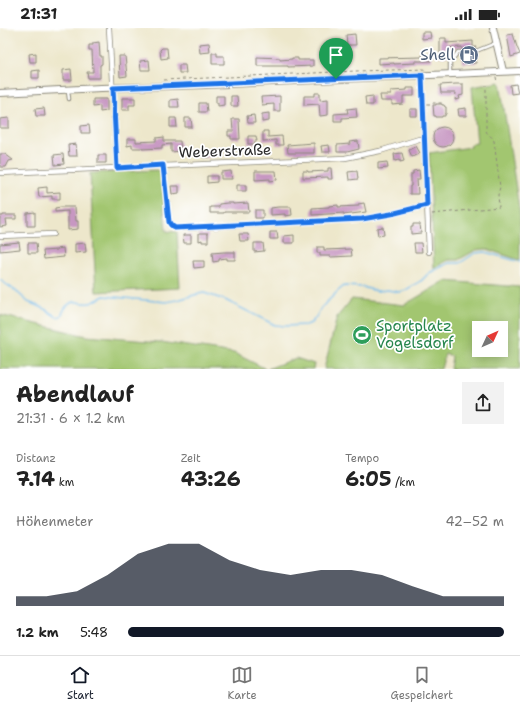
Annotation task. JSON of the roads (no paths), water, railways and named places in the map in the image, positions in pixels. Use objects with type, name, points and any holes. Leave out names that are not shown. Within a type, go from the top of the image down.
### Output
[{"type":"street","points":[[110,28],[117,168]]},
{"type":"street","points":[[493,28],[503,71]]},
{"type":"street","points":[[0,93],[421,72],[450,74],[520,71]]},
{"type":"street","points":[[421,72],[429,252]]},
{"type":"street","name":"Weberstraße","points":[[0,173],[345,158],[396,147],[419,139],[425,139]]},
{"type":"street","points":[[184,228],[362,219],[391,214],[427,205]]},
{"type":"street","points":[[0,236],[53,234]]},
{"type":"lane","points":[[476,51],[497,42]]},
{"type":"lane","points":[[450,74],[450,63],[458,52],[462,52]]},
{"type":"lane","points":[[68,90],[69,99]]},
{"type":"waterway","points":[[0,280],[16,291],[28,302],[43,308],[57,317],[61,316],[65,308],[71,303],[90,303],[104,296],[166,302],[204,293],[225,300],[275,325],[285,326],[306,325],[311,323],[321,308],[344,286],[362,287],[377,291],[388,290],[399,292],[406,290],[421,281],[429,273],[449,263],[460,263],[475,253],[485,252],[520,262]]},
{"type":"place","name":"Shell","points":[[469,55]]},
{"type":"place","name":"Sportplatz Vogelsdorf","points":[[362,335]]}]
